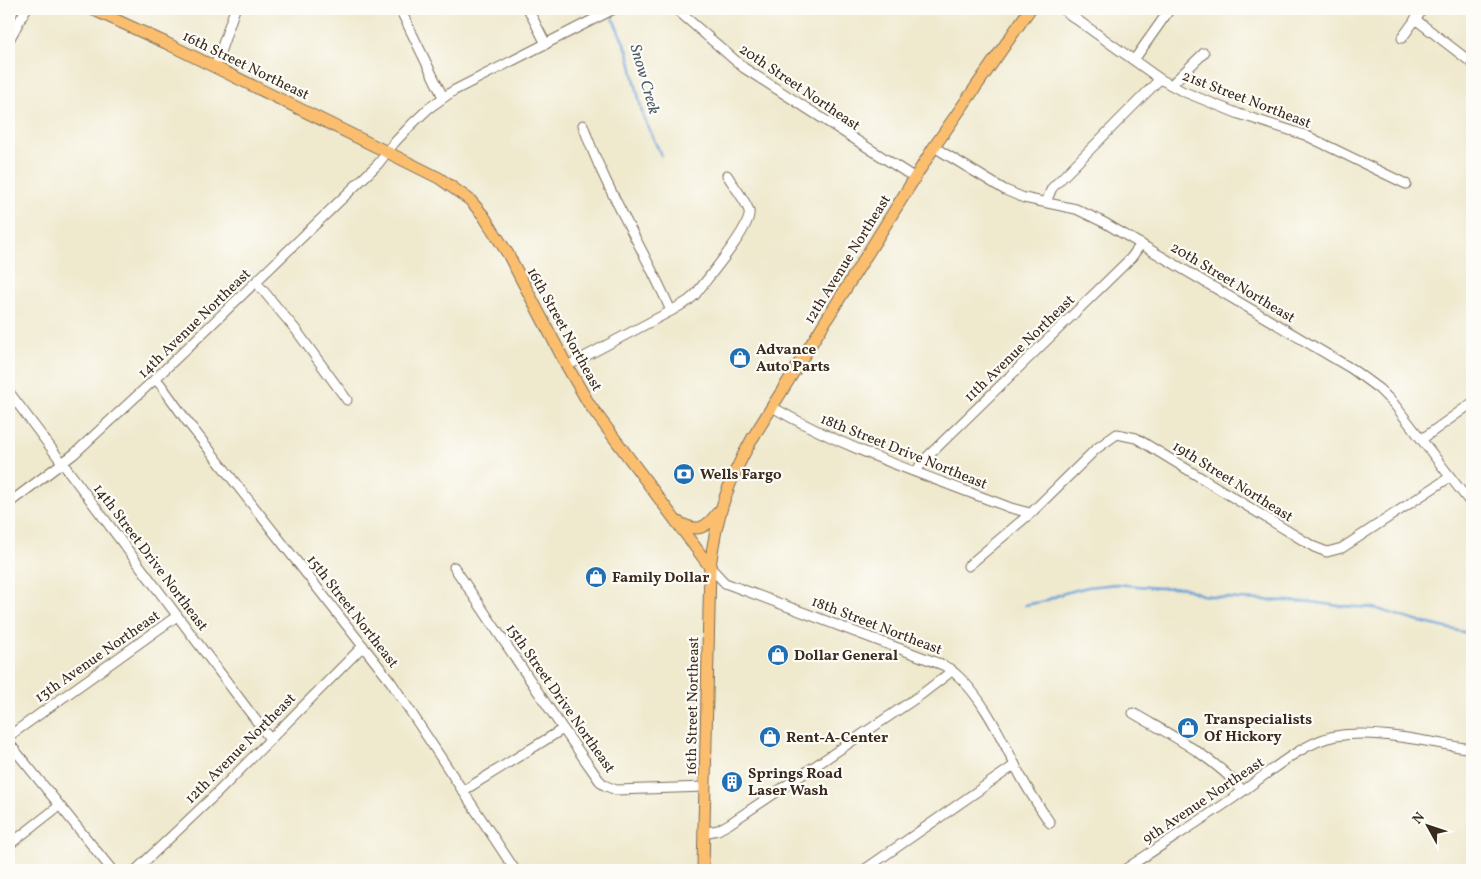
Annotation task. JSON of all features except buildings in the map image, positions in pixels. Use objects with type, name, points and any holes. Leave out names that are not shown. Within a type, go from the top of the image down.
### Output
[{"type":"main road","name":"16th Street Northeast","points":[[92,9],[388,152],[450,185],[470,200],[483,214],[508,254],[567,366],[607,429],[710,567],[703,870]]},
{"type":"main road","name":"12th Avenue Northeast","points":[[710,567],[714,536],[721,508],[737,467],[914,178],[1030,9]]},
{"type":"main road","points":[[676,521],[690,528],[699,528],[707,524],[721,508]]},
{"type":"street","points":[[9,40],[26,9]]},
{"type":"street","points":[[215,67],[234,9]]},
{"type":"street","points":[[400,9],[443,97]]},
{"type":"street","points":[[528,9],[546,44]]},
{"type":"street","points":[[388,152],[412,124],[443,97],[614,9]]},
{"type":"street","name":"20th Street Northeast","points":[[676,9],[744,68],[914,178]]},
{"type":"street","name":"21st Street Northeast","points":[[1062,9],[1171,85],[1239,114],[1305,134],[1406,184]]},
{"type":"street","points":[[1134,60],[1170,9]]},
{"type":"street","points":[[1402,38],[1423,9]]},
{"type":"street","points":[[1415,19],[1472,63]]},
{"type":"street","points":[[1171,85],[1204,53]]},
{"type":"street","points":[[1046,202],[1052,188],[1160,79]]},
{"type":"street","points":[[583,125],[589,143],[609,186],[671,311]]},
{"type":"street","name":"20th Street Northeast","points":[[934,147],[1005,190],[1024,198],[1066,206],[1086,213],[1352,368],[1379,389],[1422,439],[1472,506]]},
{"type":"street","name":"14th Avenue Northeast","points":[[9,502],[74,454],[256,282],[378,164],[388,152]]},
{"type":"street","points":[[567,366],[671,311],[695,295],[747,225],[749,211],[727,175]]},
{"type":"street","name":"11th Avenue Northeast","points":[[916,472],[919,466],[937,448],[1131,258],[1141,244]]},
{"type":"street","points":[[256,282],[296,330],[347,400]]},
{"type":"street","name":"15th Street Northeast","points":[[155,379],[162,385],[186,420],[391,682],[515,870]]},
{"type":"street","name":"14th Street Drive Northeast","points":[[9,392],[270,740]]},
{"type":"street","points":[[1422,439],[1472,403]]},
{"type":"street","name":"18th Street Drive Northeast","points":[[772,407],[838,441],[1011,508],[1030,513]]},
{"type":"street","name":"19th Street Northeast","points":[[1030,513],[1096,449],[1113,436],[1121,434],[1136,438],[1314,547],[1330,552],[1342,548],[1450,477]]},
{"type":"street","points":[[968,566],[1030,513]]},
{"type":"street","name":"15th Street Drive Northeast","points":[[454,567],[599,780],[611,789],[630,791],[705,787]]},
{"type":"street","name":"18th Street Northeast","points":[[710,567],[725,583],[951,669],[960,677],[984,710],[1050,823]]},
{"type":"street","name":"13th Avenue Northeast","points":[[9,736],[177,616]]},
{"type":"street","name":"12th Avenue Northeast","points":[[136,870],[270,740],[363,646]]},
{"type":"street","points":[[703,832],[718,830],[729,824],[922,694],[948,674],[951,669]]},
{"type":"street","points":[[1133,713],[1206,756],[1221,767],[1243,791]]},
{"type":"street","points":[[463,792],[563,729]]},
{"type":"street","name":"9th Avenue Northeast","points":[[1124,870],[1304,749],[1337,735],[1372,734],[1472,749]]},
{"type":"street","points":[[9,743],[112,870]]},
{"type":"street","points":[[864,870],[1015,766]]},
{"type":"street","points":[[9,845],[59,806]]},
{"type":"waterway","name":"Snow Creek","points":[[612,13],[628,52],[643,116],[661,155]]},
{"type":"waterway","points":[[1025,605],[1045,601],[1061,594],[1088,587],[1116,584],[1159,588],[1182,587],[1202,595],[1238,599],[1311,602],[1374,608],[1416,621],[1472,634]]},
{"type":"place","name":"Advance Auto Parts","points":[[740,358]]},
{"type":"place","name":"Wells Fargo","points":[[684,474]]},
{"type":"place","name":"Family Dollar","points":[[596,577]]},
{"type":"place","name":"Dollar General","points":[[778,655]]},
{"type":"place","name":"Transpecialists Of Hickory","points":[[1188,728]]},
{"type":"place","name":"Rent-A-Center","points":[[770,737]]},
{"type":"place","name":"Springs Road Laser Wash","points":[[732,782]]}]
